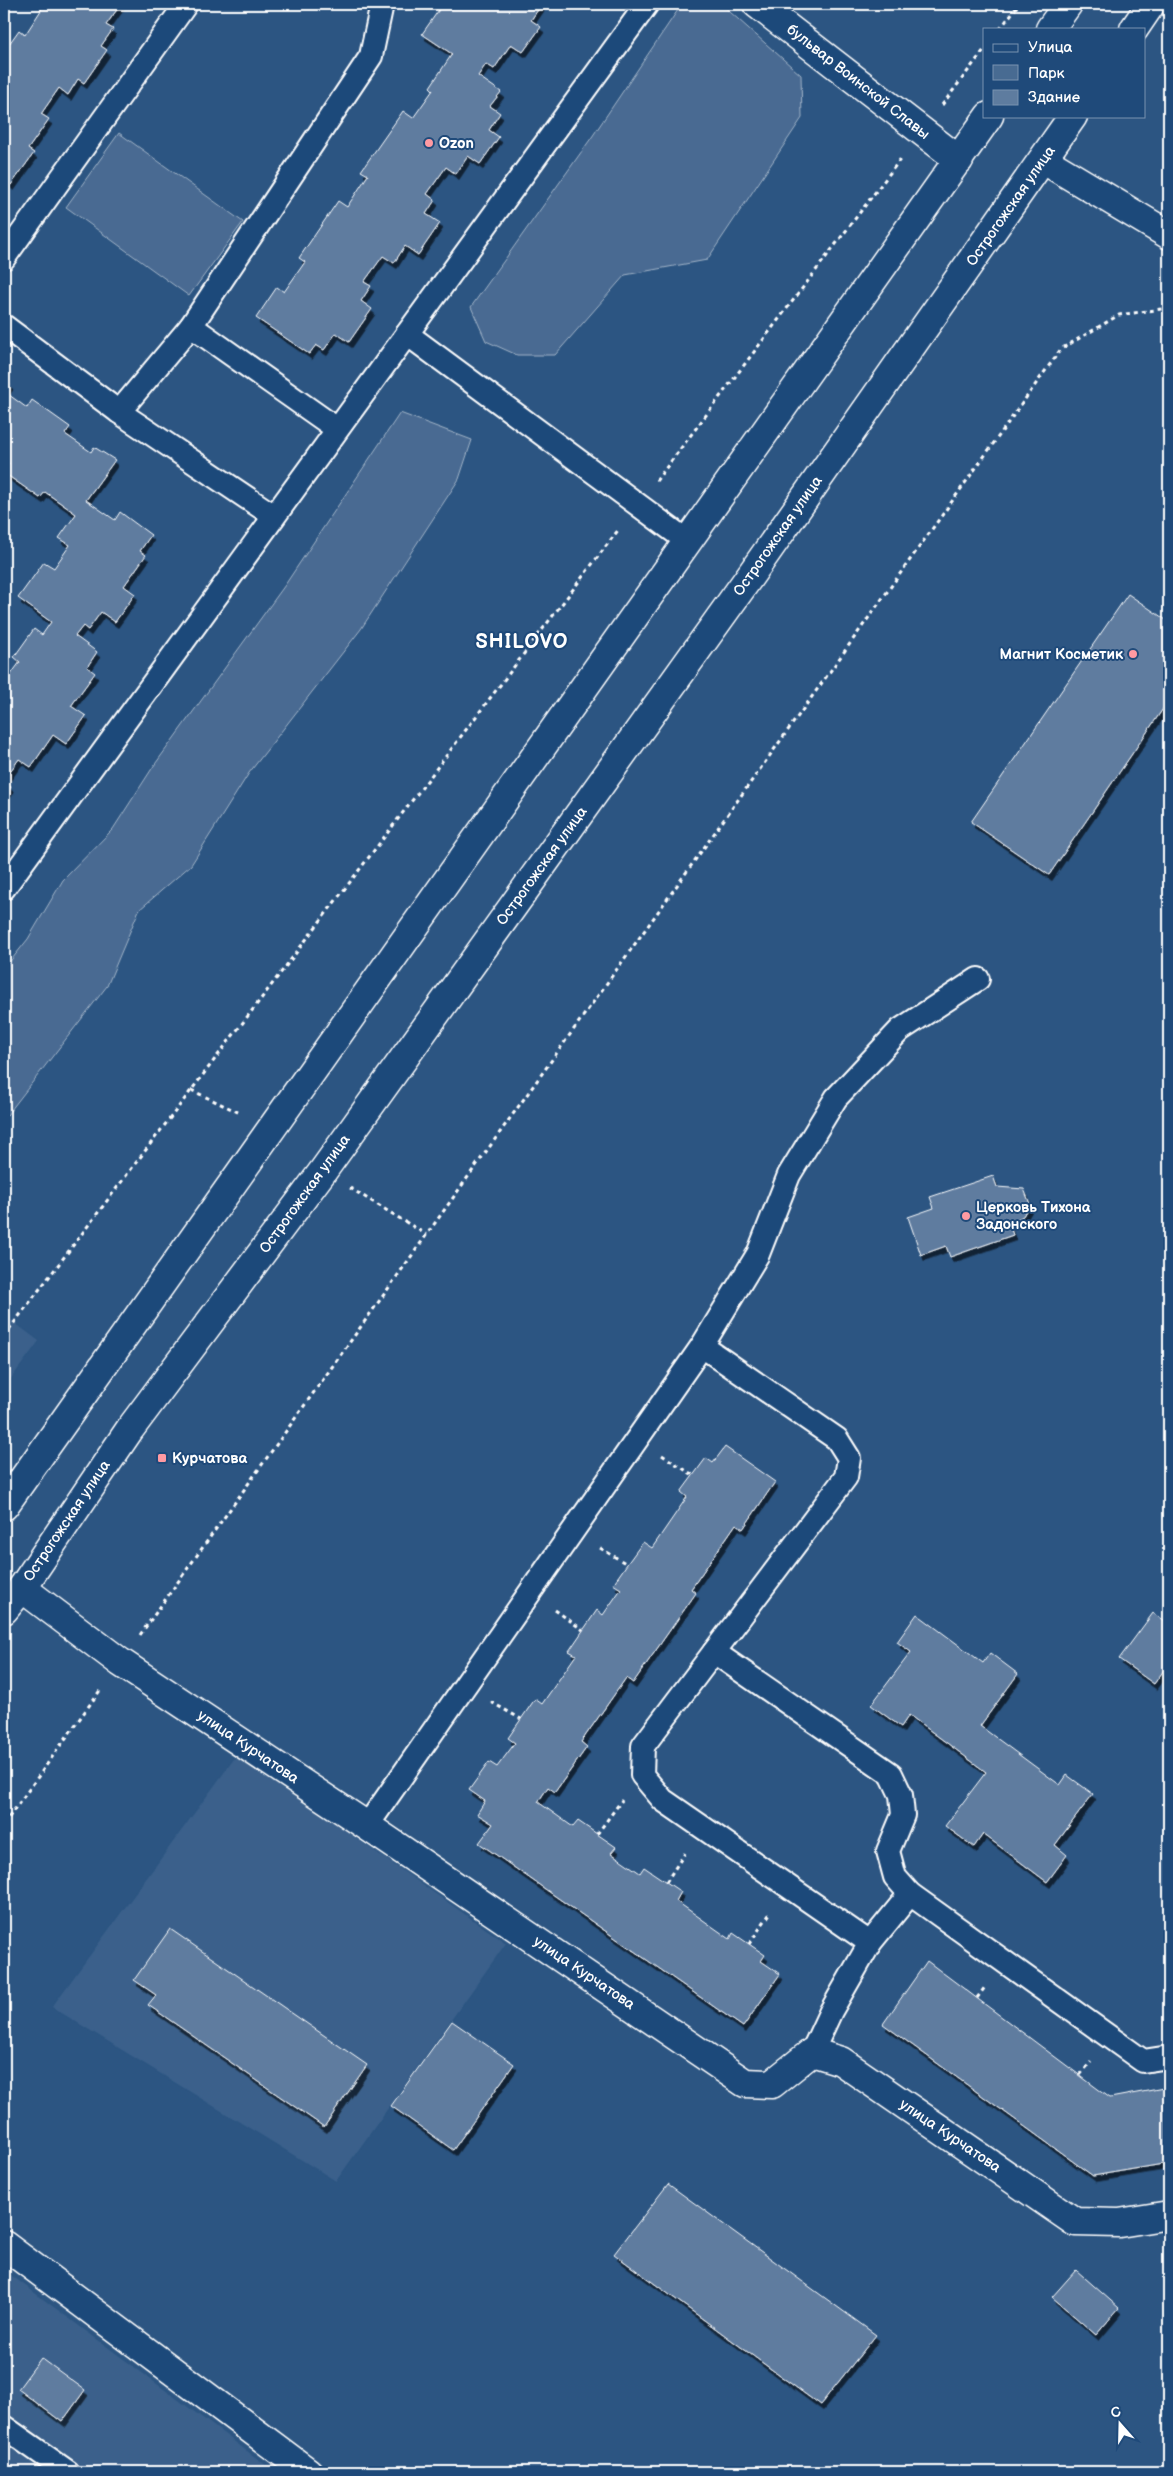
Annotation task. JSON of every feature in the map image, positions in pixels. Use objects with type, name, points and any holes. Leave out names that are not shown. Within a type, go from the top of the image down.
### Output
[{"type":"street","name":"бульвар Воинской Славы","points":[[757,4],[959,160]]},
{"type":"street","points":[[1051,28],[1068,4]]},
{"type":"street","points":[[1135,28],[1151,4]]},
{"type":"street","points":[[4,1506],[686,541],[988,118]]},
{"type":"street","name":"Острогожская улица","points":[[4,1610],[22,1588],[130,1429],[329,1163],[745,583],[1072,118]]},
{"type":"street","points":[[1044,160],[1169,234]]},
{"type":"street","name":"улица Курчатова","points":[[22,1588],[120,1662],[745,2083],[772,2084],[812,2052],[841,2061],[1075,2222],[1119,2224],[1169,2215]]},
{"type":"street","points":[[4,2245],[308,2472]]},
{"type":"lane","points":[[4,258],[186,4]]},
{"type":"lane","points":[[119,412],[191,326],[371,56],[382,4]]},
{"type":"lane","points":[[4,888],[647,4]]},
{"type":"lane","points":[[4,326],[119,412],[274,516]]},
{"type":"lane","points":[[191,326],[337,429]]},
{"type":"lane","points":[[407,334],[686,541]]},
{"type":"lane","points":[[366,1826],[702,1346],[758,1254],[789,1175],[836,1098],[900,1030],[978,978]]},
{"type":"lane","points":[[702,1346],[837,1440],[849,1458],[846,1477],[642,1746],[642,1775],[663,1800],[870,1943]]},
{"type":"lane","points":[[714,1652],[891,1774],[901,1795],[903,1815],[888,1851],[895,1877],[910,1894],[1143,2061],[1169,2057]]},
{"type":"lane","points":[[812,2052],[831,2011],[870,1943],[910,1894]]},
{"type":"lane","points":[[4,2428],[68,2472]]},
{"type":"path","points":[[1001,28],[1020,4]]},
{"type":"path","points":[[4,1336],[983,51]]},
{"type":"path","points":[[4,1824],[1061,349],[1119,315],[1169,308]]},
{"type":"path","points":[[597,1834],[642,1775]]},
{"type":"path","points":[[748,1944],[788,1887]]},
{"type":"shaded area","points":[[4,1315],[39,1341],[4,1388]]},
{"type":"shaded area","points":[[237,1755],[506,1943],[336,2181],[52,2007]]},
{"type":"shaded area","points":[[4,2270],[275,2472],[4,2472]]},
{"type":"green space","points":[[682,4],[721,4],[801,75],[802,118],[707,260],[625,275],[555,355],[517,355],[486,341],[471,307],[592,137]]},
{"type":"green space","points":[[119,133],[243,222],[189,296],[66,207]]},
{"type":"green space","points":[[400,413],[472,440],[459,479],[361,629],[249,773],[191,865],[139,910],[107,986],[4,1119],[4,969],[28,939],[63,880],[113,829],[153,767],[285,585]]},
{"type":"building","points":[[45,4],[121,4],[106,25],[113,29],[101,46],[107,50],[84,83],[78,79],[68,95],[59,88],[41,114],[49,119],[28,149],[34,153],[11,185],[4,180],[4,51],[19,30],[25,35]]},
{"type":"building","points":[[443,4],[452,9],[456,4],[542,4],[531,20],[541,27],[523,52],[511,44],[494,69],[486,64],[478,76],[501,92],[490,106],[500,113],[489,130],[499,137],[480,164],[468,156],[456,174],[446,167],[427,194],[435,200],[426,214],[440,223],[418,255],[405,246],[394,263],[383,256],[364,282],[371,286],[361,301],[372,309],[349,342],[336,333],[324,350],[316,345],[309,354],[256,318],[277,287],[284,292],[305,262],[299,258],[338,201],[347,207],[368,175],[361,171],[403,111],[413,118],[433,90],[430,87],[452,54],[422,34]]},
{"type":"building","points":[[4,380],[10,384],[5,392],[27,408],[32,400],[70,427],[65,434],[91,452],[94,447],[115,460],[86,500],[115,520],[120,512],[151,535],[140,551],[146,555],[124,586],[135,594],[115,622],[101,612],[88,630],[83,626],[75,636],[97,652],[87,667],[95,673],[71,706],[86,716],[66,744],[53,735],[31,767],[19,759],[4,780],[4,684],[20,662],[14,657],[34,629],[42,635],[51,622],[18,598],[44,562],[54,568],[70,545],[59,538],[76,514],[45,492],[40,498],[4,473],[9,463],[4,460]]},
{"type":"building","points":[[1128,594],[1169,622],[1169,700],[1049,875],[971,822]]},
{"type":"building","points":[[4,782],[11,787],[4,797]]},
{"type":"building","name":"Церковь Тихона Задонского","points":[[993,1176],[997,1187],[1024,1189],[1030,1204],[1023,1216],[1009,1224],[1013,1235],[950,1257],[946,1246],[921,1255],[908,1217],[934,1208],[930,1197]]},
{"type":"building","points":[[725,1447],[775,1482],[743,1529],[736,1524],[691,1589],[696,1593],[633,1683],[626,1678],[581,1742],[587,1747],[555,1792],[548,1787],[538,1802],[573,1827],[578,1821],[616,1847],[611,1853],[640,1873],[644,1867],[681,1892],[676,1901],[730,1939],[733,1933],[765,1955],[761,1961],[780,1974],[743,2027],[479,1843],[493,1824],[477,1814],[485,1801],[469,1790],[489,1762],[497,1767],[515,1743],[508,1738],[535,1699],[542,1704],[576,1655],[569,1651],[597,1610],[603,1615],[621,1589],[613,1584],[643,1542],[652,1548],[687,1497],[681,1492],[706,1458],[713,1463]]},
{"type":"building","points":[[1153,1613],[1169,1625],[1169,1663],[1154,1684],[1119,1659]]},
{"type":"building","points":[[917,1614],[983,1663],[990,1653],[1018,1674],[980,1726],[1060,1785],[1067,1775],[1093,1794],[1055,1845],[1067,1855],[1047,1882],[983,1834],[974,1847],[945,1826],[986,1772],[909,1715],[901,1727],[871,1705],[911,1652],[897,1642]]},
{"type":"building","points":[[170,1929],[367,2065],[324,2127],[148,2005],[156,1995],[134,1980]]},
{"type":"building","points":[[927,1961],[1110,2098],[1169,2087],[1169,2163],[1093,2176],[883,2024]]},
{"type":"building","points":[[452,2021],[514,2064],[453,2150],[391,2106]]},
{"type":"building","points":[[668,2184],[876,2335],[820,2405],[614,2254]]},
{"type":"building","points":[[1076,2270],[1119,2308],[1096,2335],[1052,2297]]},
{"type":"building","points":[[41,2358],[85,2390],[62,2422],[18,2389]]},
{"type":"place","name":"Ozon","points":[[429,143]]},
{"type":"place","name":"Магнит Косметик","points":[[1133,654]]},
{"type":"place","name":"Церковь Тихона Задонского","points":[[966,1216]]},
{"type":"place","name":"Курчатова","points":[[162,1458]]},
{"type":"district","name":"SHILOVO","points":[[522,642]]}]
